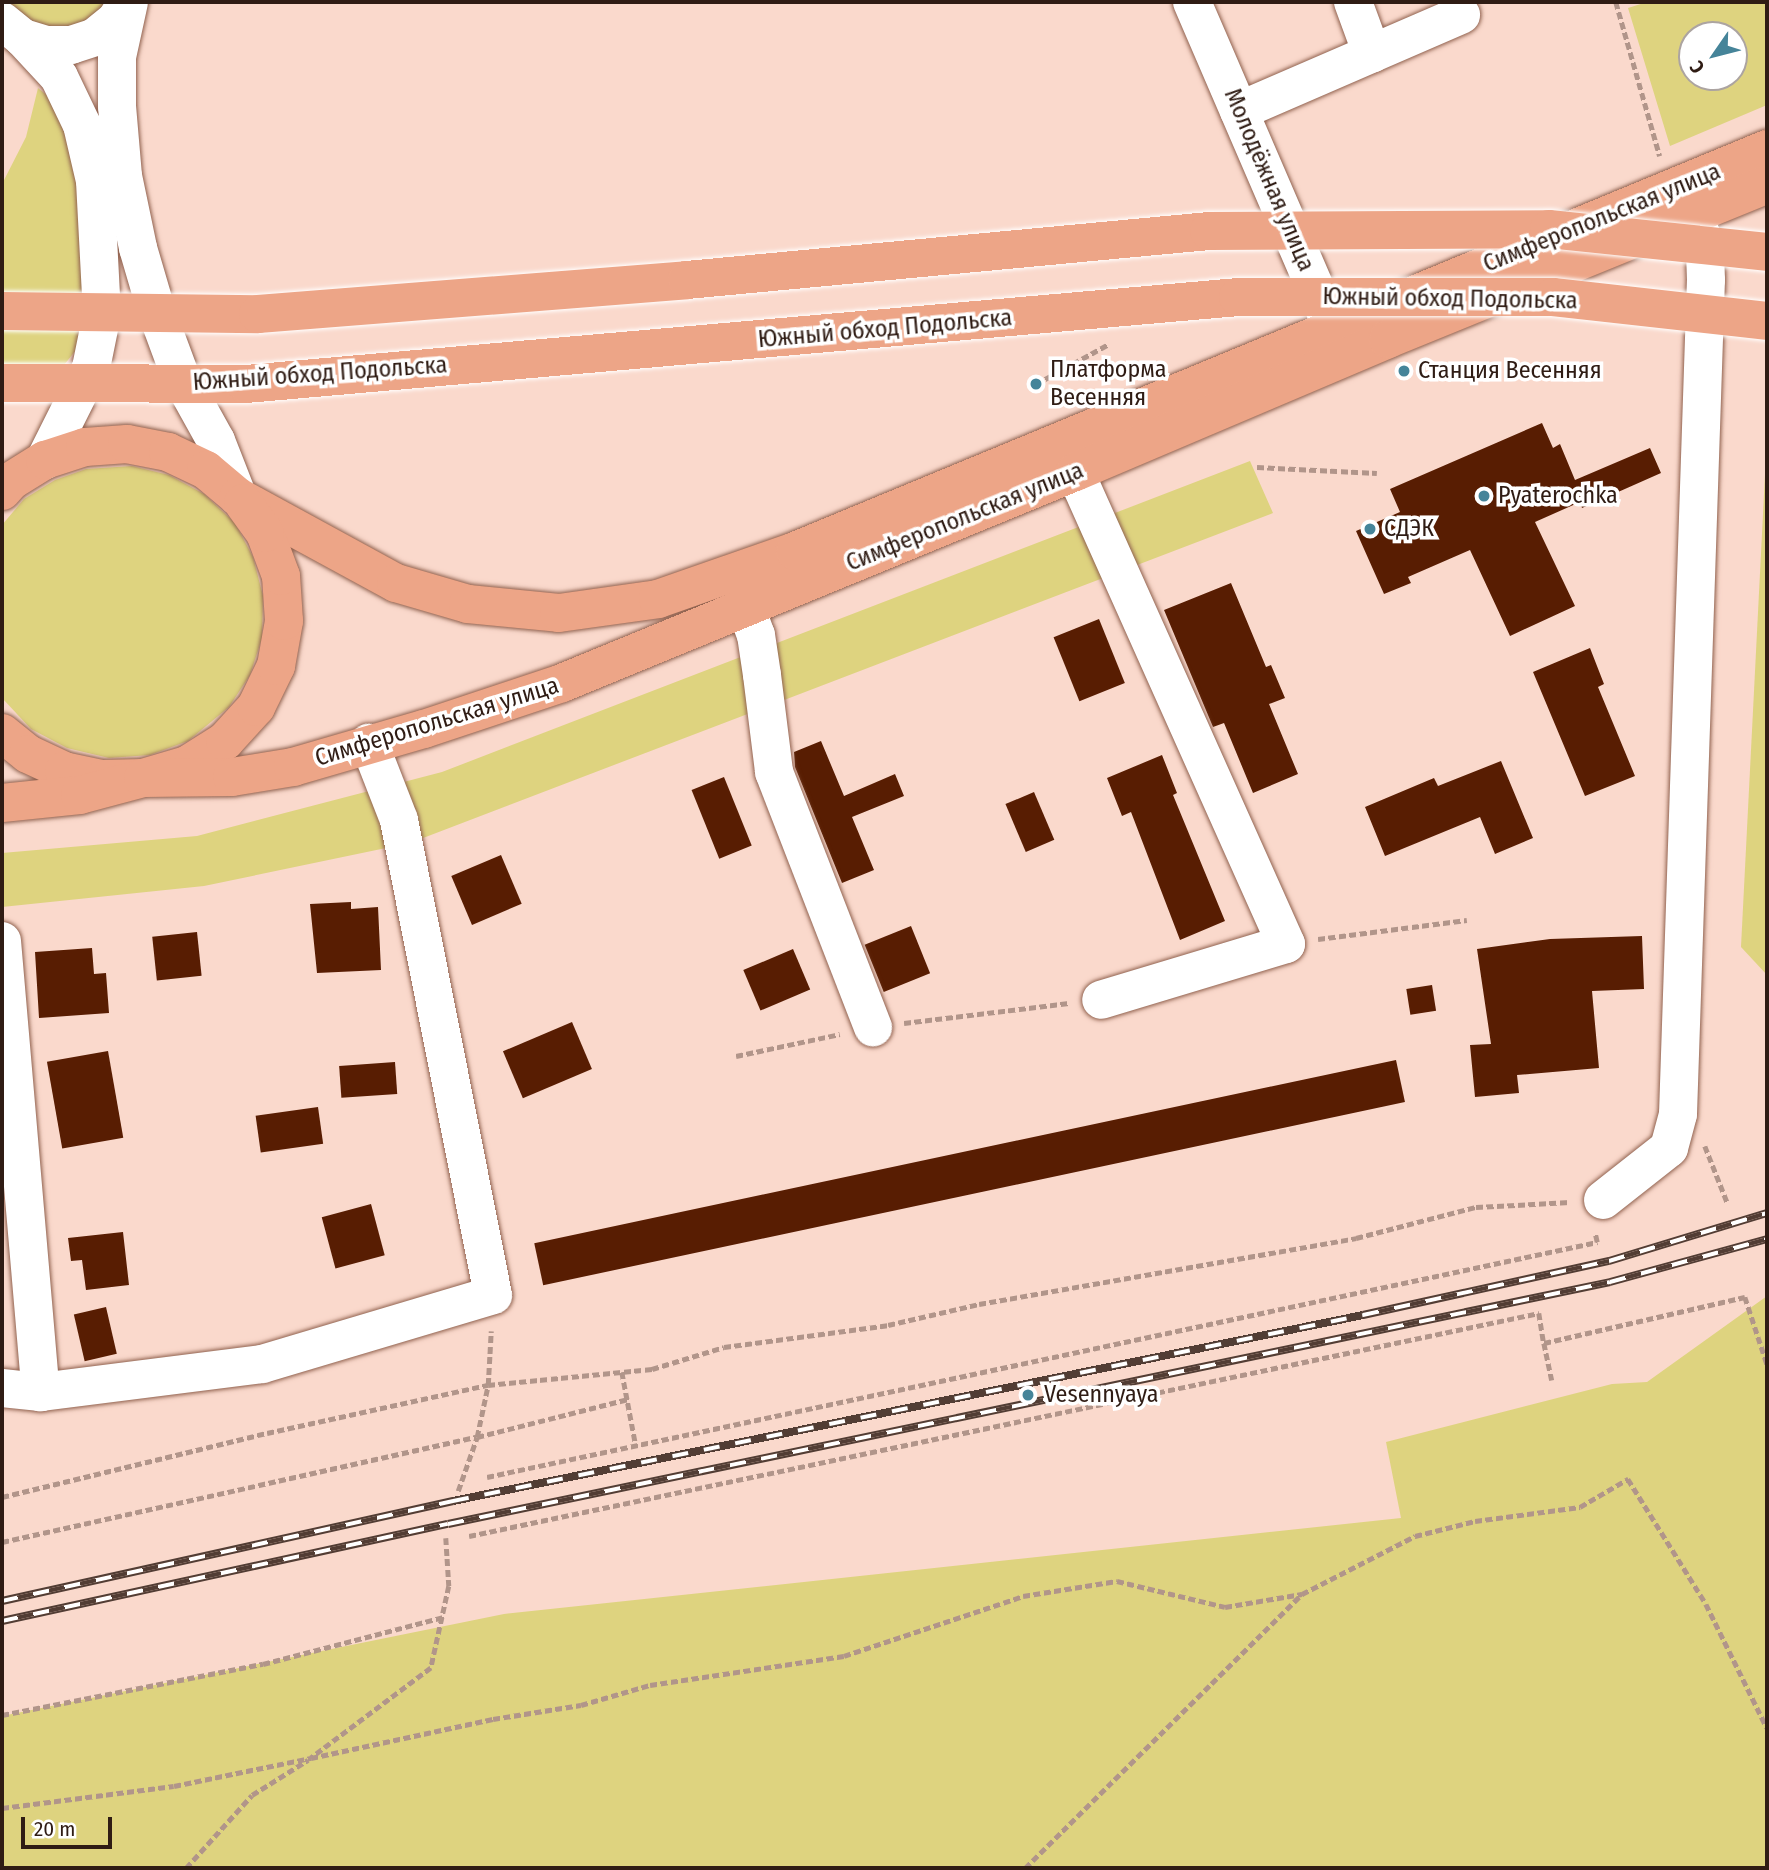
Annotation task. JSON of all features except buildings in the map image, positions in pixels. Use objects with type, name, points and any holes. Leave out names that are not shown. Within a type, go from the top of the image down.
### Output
[{"type":"main road","name":"Симферопольская улица","points":[[143,778],[232,777],[293,767],[424,729],[562,683],[1075,472],[1339,343],[1767,149]]},
{"type":"main road","name":"Симферопольская улица","points":[[238,497],[396,583],[468,604],[559,613],[658,599],[795,551],[1339,343],[1693,216],[1767,184]]},
{"type":"main road","points":[[2,311],[258,314],[674,281],[1209,231],[1549,229],[1767,252]]},
{"type":"main road","name":"Южный обход Подольска","points":[[2,383],[247,384],[1238,297],[1553,297],[1767,321]]},
{"type":"main road","points":[[2,491],[11,481],[45,460],[85,447],[127,444],[168,452],[206,470],[238,497],[265,533],[281,576],[284,621],[276,666],[256,706],[225,741],[187,765],[143,778],[80,795],[2,803]]},
{"type":"main road","points":[[2,458],[45,460]]},
{"type":"main road","points":[[2,733],[28,754],[64,771],[103,779],[143,778]]},
{"type":"street","points":[[13,29],[46,45],[71,45],[95,37],[116,20],[128,2]]},
{"type":"street","points":[[128,2],[117,57],[122,176],[138,248],[157,313],[181,378],[216,441],[238,497]]},
{"type":"street","name":"Молодёжная улица","points":[[1192,2],[1339,343]]},
{"type":"street","points":[[1353,2],[1372,54]]},
{"type":"street","points":[[1239,111],[1461,15]]},
{"type":"street","points":[[13,29],[59,77],[82,125],[95,181],[102,314],[91,368],[45,460]]},
{"type":"street","points":[[1597,1223],[1669,1148],[1678,1114],[1706,280],[1704,243],[1693,216]]},
{"type":"street","points":[[1075,472],[1286,944],[1101,1000]]},
{"type":"street","points":[[746,608],[756,635],[774,772],[873,1027]]},
{"type":"street","points":[[2,1388],[41,1392],[262,1364],[493,1295],[399,820],[369,743]]},
{"type":"street","points":[[2,941],[41,1392]]},
{"type":"path","points":[[1616,2],[1662,163]]},
{"type":"path","points":[[1257,467],[1377,473]]},
{"type":"path","points":[[1286,944],[1467,920]]},
{"type":"path","points":[[736,1056],[873,1027],[1101,1000]]},
{"type":"path","points":[[2,1497],[267,1433],[488,1385],[652,1369],[724,1347],[888,1325],[979,1304],[1356,1238],[1476,1207],[1597,1223],[1592,1243],[487,1477]]},
{"type":"path","points":[[458,1491],[477,1437],[488,1385],[493,1295]]},
{"type":"path","points":[[1544,1343],[1745,1297],[1767,1364]]},
{"type":"path","points":[[469,1536],[1539,1313],[1552,1380]]},
{"type":"path","points":[[622,1372],[636,1446]]},
{"type":"path","points":[[2,1542],[477,1437],[628,1399]]},
{"type":"path","points":[[2,1808],[174,1786],[493,1719],[581,1706],[650,1685],[844,1656],[1023,1596],[1117,1581],[1225,1607],[1302,1594],[1415,1536],[1475,1521],[1580,1507],[1628,1479],[1706,1604],[1767,1728]]},
{"type":"path","points":[[186,1868],[252,1795],[311,1758],[431,1668],[445,1616],[449,1586],[446,1538]]},
{"type":"path","points":[[1026,1868],[1302,1594]]},
{"type":"path","points":[[2,1716],[263,1664],[445,1616]]},
{"type":"shaded area","points":[[2,2],[118,2],[62,38],[2,8]]},
{"type":"shaded area","points":[[1647,2],[1767,2],[1767,105],[1670,146],[1628,8]]},
{"type":"shaded area","points":[[38,88],[54,101],[82,160],[89,334],[64,365],[2,401],[2,184],[26,137]]},
{"type":"shaded area","points":[[1767,435],[1767,975],[1741,947]]},
{"type":"shaded area","points":[[1250,461],[1273,513],[410,843],[204,886],[2,907],[2,853],[197,836],[442,772]]},
{"type":"shaded area","points":[[132,466],[169,475],[204,494],[235,523],[253,557],[263,596],[262,638],[250,675],[229,707],[188,741],[150,755],[109,758],[67,748],[31,729],[2,698],[2,525],[24,499],[55,480],[86,469]]},
{"type":"shaded area","points":[[1767,1296],[1767,1868],[2,1868],[2,1716],[504,1614],[1401,1518],[1386,1442],[1612,1384],[1647,1382]]},
{"type":"railway","points":[[2,1601],[453,1501],[1363,1315],[1609,1261],[1767,1213]]},
{"type":"railway","points":[[2,1621],[448,1524],[1610,1282],[1767,1239]]},
{"type":"place","name":"Станция Весенняя","points":[[1404,371]]},
{"type":"place","name":"Платформа Весенняя","points":[[1036,384]]},
{"type":"place","name":"Pyaterochka","points":[[1484,496]]},
{"type":"place","name":"СДЭК","points":[[1370,529]]},
{"type":"place","name":"Vesennyaya","points":[[1028,1395]]}]
